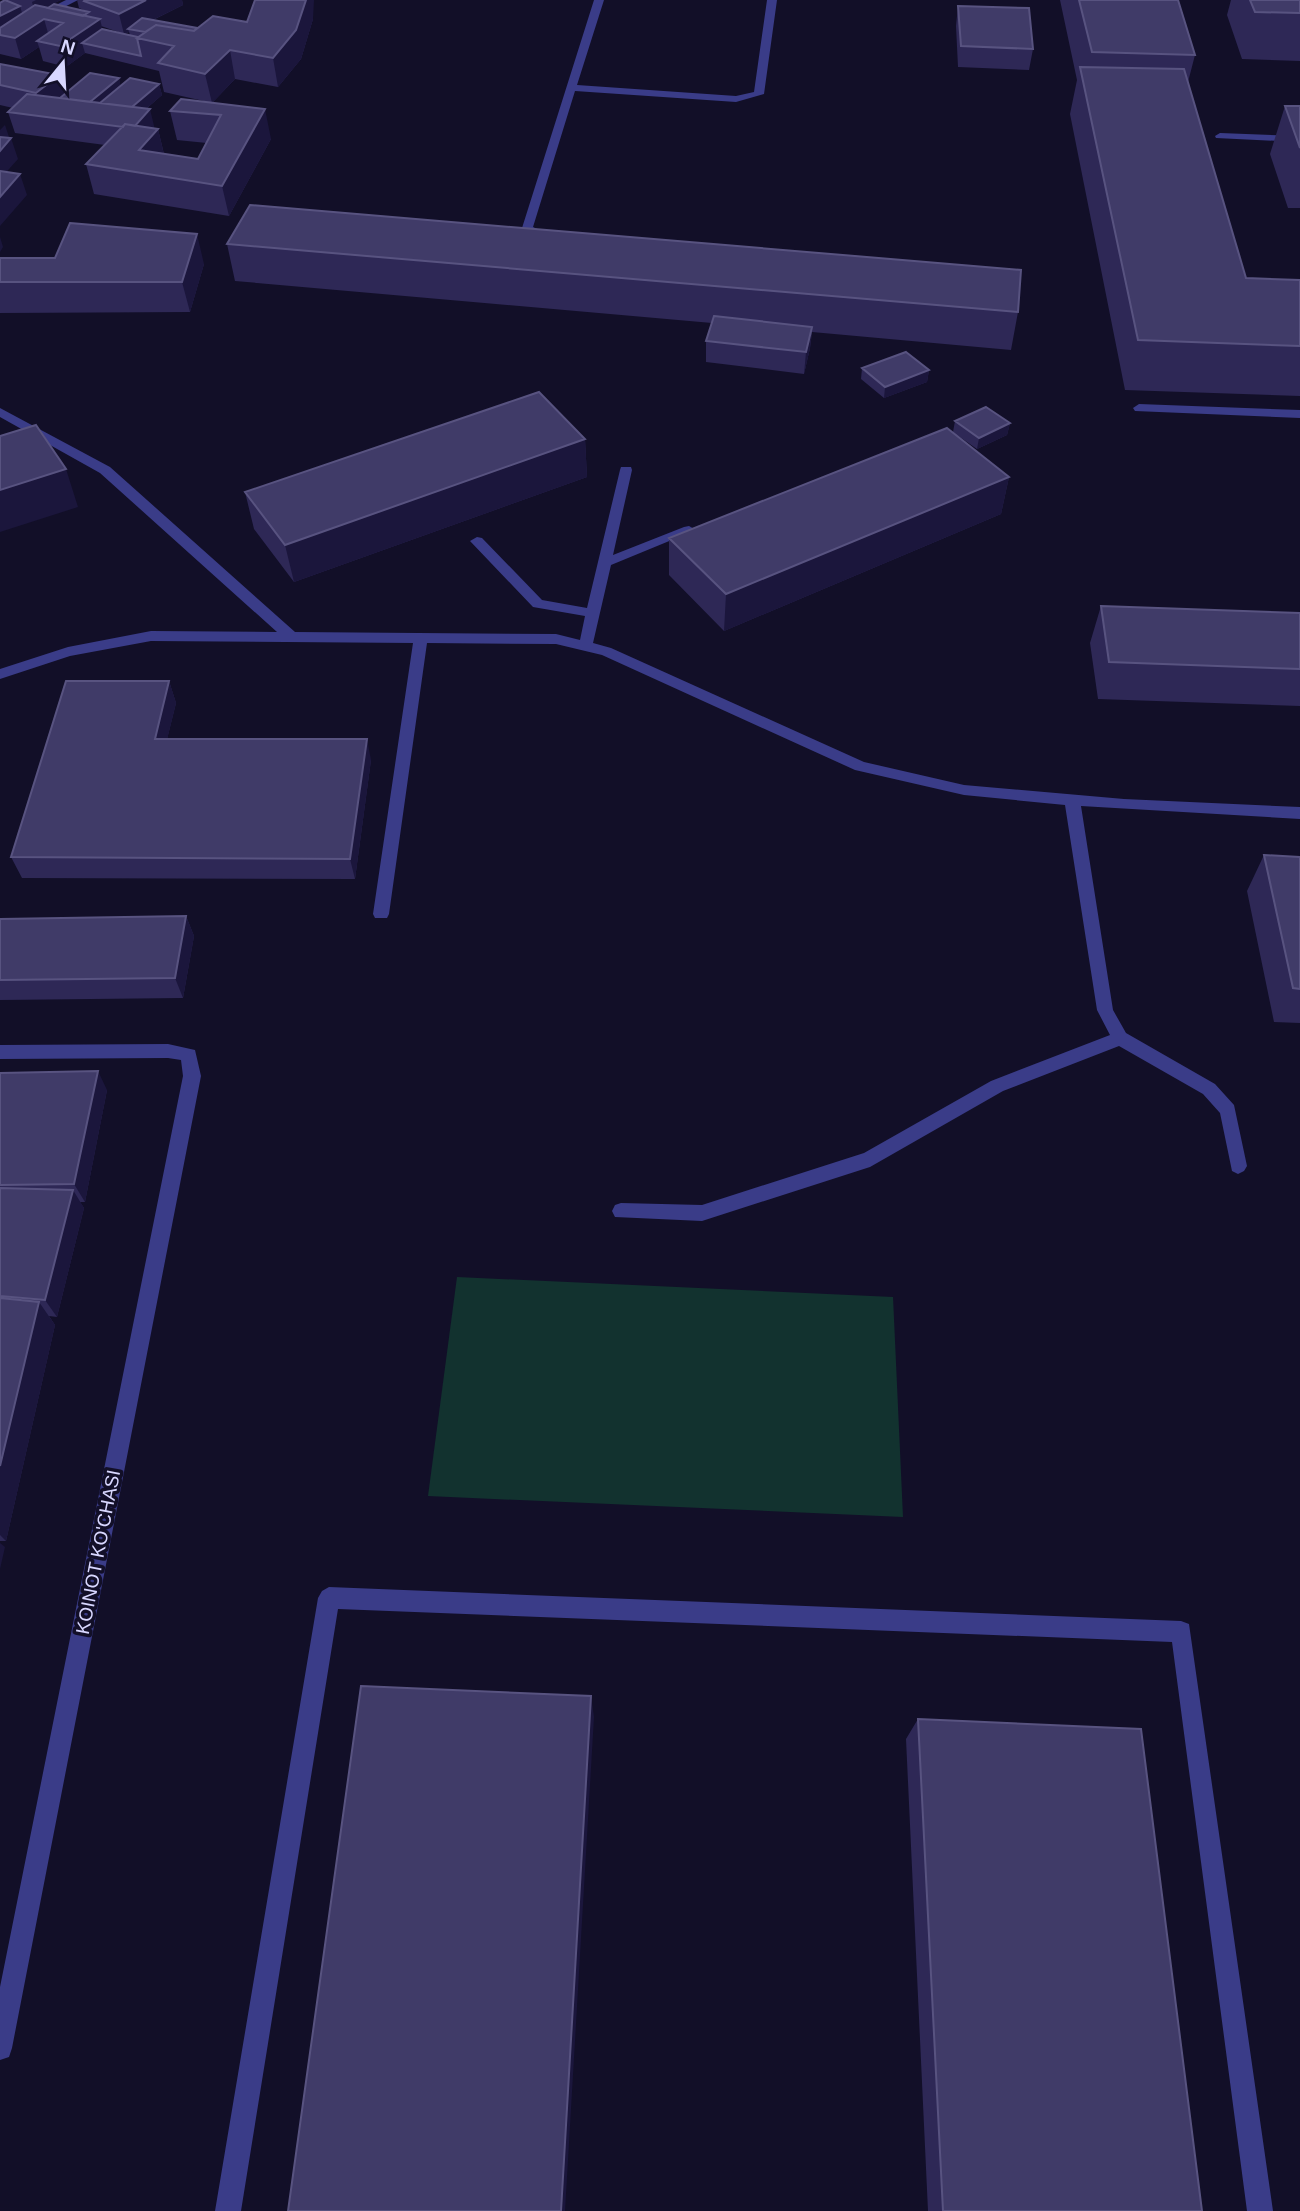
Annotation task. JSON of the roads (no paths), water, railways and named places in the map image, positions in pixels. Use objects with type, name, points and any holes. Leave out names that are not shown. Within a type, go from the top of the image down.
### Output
[{"type":"street","points":[[0,37],[73,0]]},
{"type":"street","points":[[564,240],[550,238],[527,228],[599,0]]},
{"type":"street","points":[[572,88],[736,99],[759,94],[772,0]]},
{"type":"street","points":[[1220,136],[1300,139]]},
{"type":"street","points":[[1139,408],[1300,414]]},
{"type":"street","points":[[0,412],[105,470],[290,636]]},
{"type":"street","points":[[585,647],[626,470]]},
{"type":"street","points":[[604,563],[704,525]]},
{"type":"street","points":[[477,541],[538,604],[593,613]]},
{"type":"street","points":[[0,674],[68,652],[150,636],[556,639],[606,651],[860,766],[964,790],[1072,800],[1300,813]]},
{"type":"street","points":[[381,914],[421,637]]},
{"type":"street","points":[[1072,800],[1105,1010],[1120,1038],[1209,1089],[1222,1102],[1228,1110],[1238,1166]]},
{"type":"street","points":[[621,1211],[702,1213],[870,1159],[997,1086],[1120,1038]]},
{"type":"street","name":"KOINOT KO'CHASI","points":[[0,1052],[168,1051],[189,1055],[192,1076],[0,2048]]},
{"type":"street","points":[[228,2211],[329,1598],[1181,1632],[1260,2211]]}]
